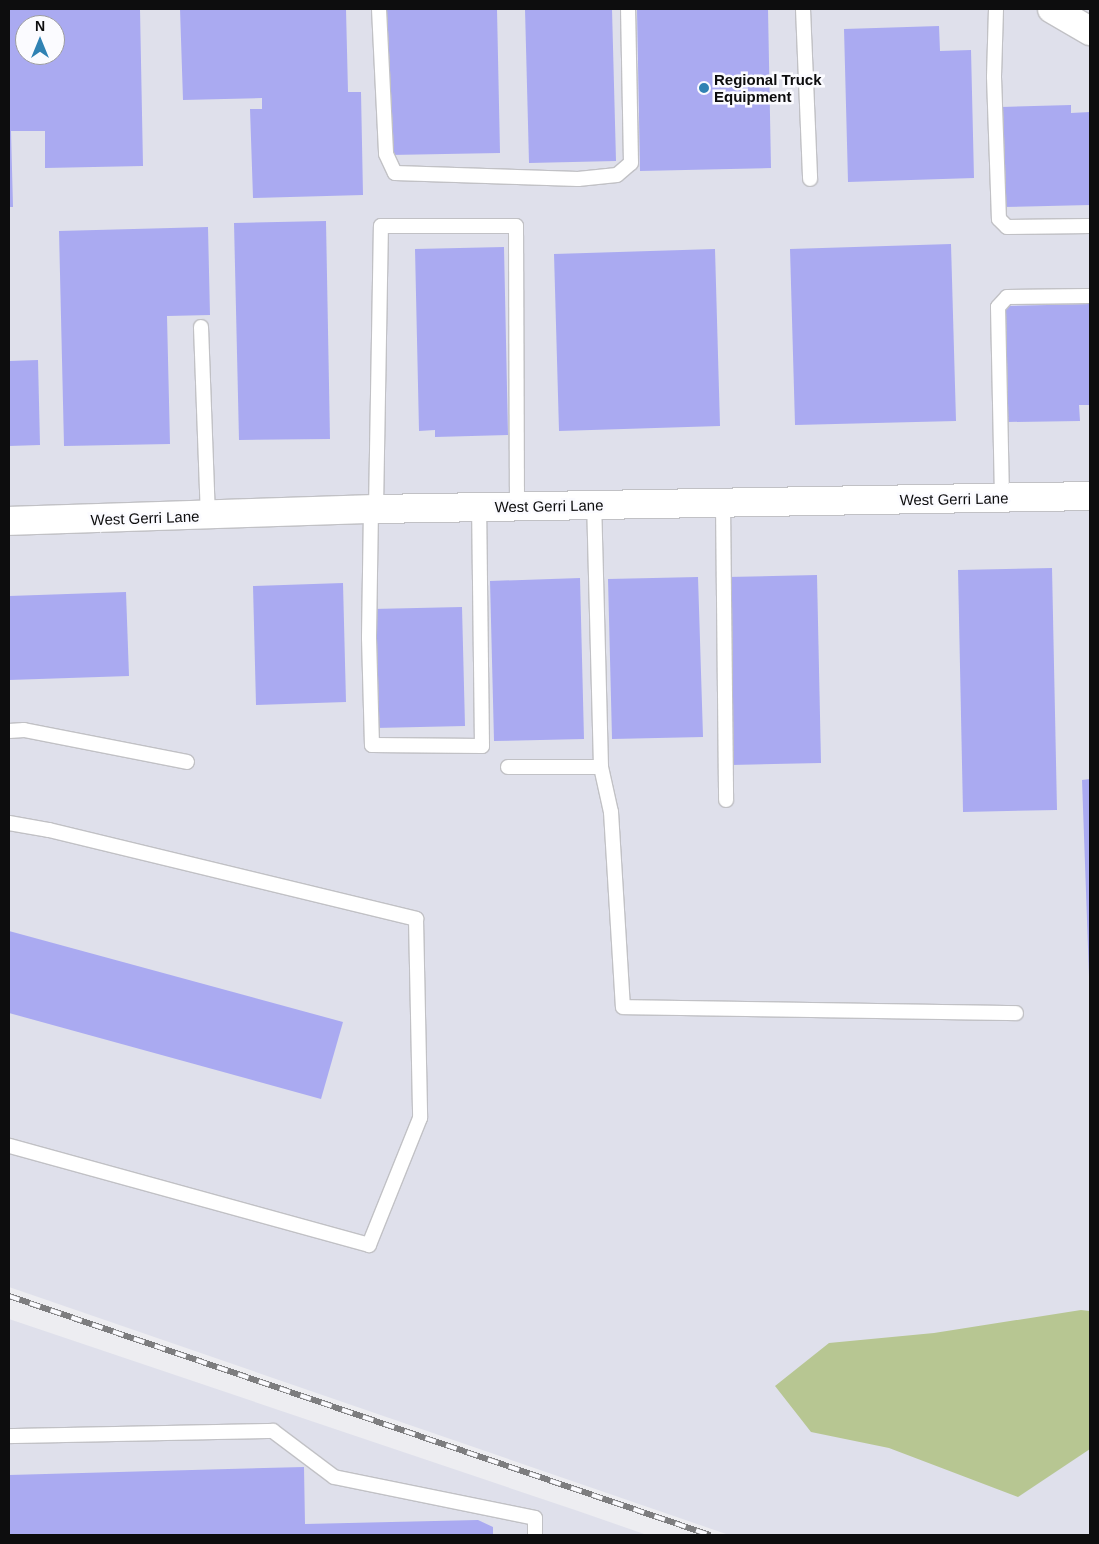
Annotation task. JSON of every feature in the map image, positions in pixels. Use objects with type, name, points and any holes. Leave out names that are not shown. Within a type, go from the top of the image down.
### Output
[{"type":"street","points":[[1052,9],[1090,31]]},
{"type":"street","name":"West Gerri Lane","points":[[9,521],[208,516],[374,509],[1090,496]]},
{"type":"lane","points":[[379,9],[386,154],[395,173],[578,179],[617,175],[631,163],[628,9]]},
{"type":"lane","points":[[804,9],[810,179]]},
{"type":"lane","points":[[996,9],[994,76],[999,219],[1007,227],[1090,226]]},
{"type":"lane","points":[[479,507],[482,746],[372,744],[369,638],[381,226],[516,226],[517,506]]},
{"type":"lane","points":[[1002,498],[998,307],[1006,297],[1090,296]]},
{"type":"lane","points":[[201,327],[208,516]]},
{"type":"lane","points":[[723,503],[726,800]]},
{"type":"lane","points":[[594,505],[601,767],[612,812],[623,1007],[1016,1013]]},
{"type":"lane","points":[[9,731],[24,730],[187,762]]},
{"type":"lane","points":[[508,767],[601,767]]},
{"type":"lane","points":[[9,823],[49,830],[416,919],[420,1118],[369,1245],[9,1146]]},
{"type":"lane","points":[[9,1436],[273,1431],[334,1477],[536,1518],[535,1535]]},
{"type":"shaded area","points":[[9,9],[1090,9],[1090,1535],[729,1535],[9,1287]]},
{"type":"shaded area","points":[[9,1319],[578,1511],[647,1535],[9,1535]]},
{"type":"green space","points":[[1081,1310],[1090,1311],[1090,1449],[1018,1497],[889,1448],[811,1432],[775,1386],[829,1343],[934,1333]]},
{"type":"building","points":[[9,9],[140,9],[143,166],[45,168],[45,131],[11,131],[13,207],[9,207]]},
{"type":"building","points":[[180,9],[346,9],[348,92],[361,92],[363,195],[253,198],[250,109],[262,109],[262,98],[183,100]]},
{"type":"building","points":[[387,9],[497,9],[500,153],[390,155]]},
{"type":"building","points":[[525,9],[612,9],[616,161],[529,163]]},
{"type":"building","name":"Regional Truck Equipment","points":[[637,9],[768,9],[771,168],[640,171]]},
{"type":"building","points":[[939,26],[940,51],[971,50],[974,178],[848,182],[844,29]]},
{"type":"building","points":[[1071,105],[1071,113],[1090,112],[1090,205],[1003,207],[1001,107]]},
{"type":"building","points":[[326,221],[330,439],[239,440],[234,223]]},
{"type":"building","points":[[208,227],[210,315],[167,316],[170,444],[64,446],[59,231]]},
{"type":"building","points":[[951,244],[956,421],[795,425],[790,249]]},
{"type":"building","points":[[504,247],[508,435],[435,437],[435,430],[419,431],[415,249]]},
{"type":"building","points":[[715,249],[720,426],[559,431],[554,254]]},
{"type":"building","points":[[1090,304],[1090,405],[1079,405],[1080,421],[1007,422],[1004,306]]},
{"type":"building","points":[[38,360],[40,445],[9,446],[9,361]]},
{"type":"building","points":[[1052,568],[1057,810],[963,812],[958,570]]},
{"type":"building","points":[[817,575],[821,763],[731,765],[727,577]]},
{"type":"building","points":[[698,577],[703,737],[612,739],[608,579]]},
{"type":"building","points":[[580,578],[584,739],[494,741],[490,581]]},
{"type":"building","points":[[343,583],[346,702],[256,705],[253,586]]},
{"type":"building","points":[[126,592],[129,676],[9,680],[9,596]]},
{"type":"building","points":[[462,607],[465,726],[375,728],[372,609]]},
{"type":"building","points":[[1090,779],[1090,976],[1089,976],[1082,780]]},
{"type":"building","points":[[9,931],[343,1022],[321,1099],[9,1013]]},
{"type":"building","points":[[304,1467],[305,1524],[478,1520],[493,1527],[493,1535],[9,1535],[9,1475]]},
{"type":"railway","points":[[9,1296],[710,1535]]},
{"type":"place","name":"Regional Truck Equipment","points":[[704,88]]}]
